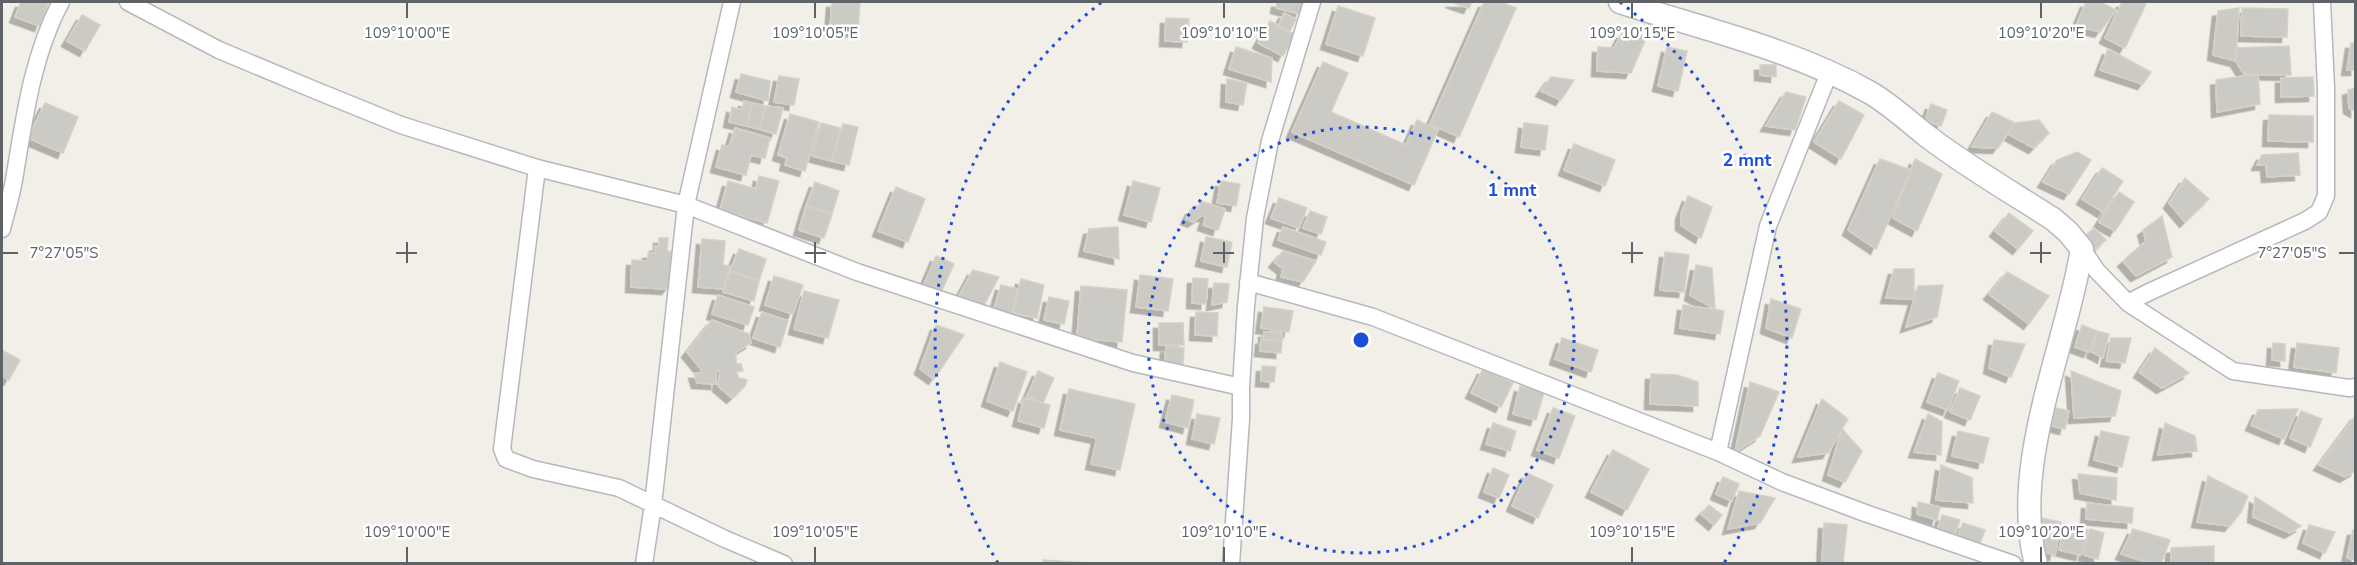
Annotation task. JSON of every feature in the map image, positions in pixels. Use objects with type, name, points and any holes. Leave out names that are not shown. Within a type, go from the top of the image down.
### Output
[{"type":"street","points":[[2,230],[14,181],[21,132],[39,51],[61,2]]},
{"type":"street","points":[[128,2],[219,50],[401,125],[537,168],[686,205],[857,272],[1133,363],[1241,387]]},
{"type":"street","points":[[644,564],[653,505],[686,205],[732,2]]},
{"type":"street","points":[[1231,564],[1248,282],[1255,219],[1270,141],[1312,2]]},
{"type":"street","points":[[1620,2],[1729,36],[1829,73],[1878,98],[1928,137],[2053,219],[2068,232],[2097,271],[2128,303],[2233,371],[2355,387]]},
{"type":"street","points":[[2128,303],[2294,226],[2319,212],[2326,196],[2327,157],[2322,2]]},
{"type":"street","points":[[1718,452],[1768,226],[1829,73]]},
{"type":"street","points":[[537,168],[502,449],[506,459],[533,469],[618,488],[725,539],[784,564]]},
{"type":"street","points":[[2036,564],[2031,530],[2030,490],[2040,422],[2082,249]]},
{"type":"street","points":[[1248,282],[1373,317],[1718,452],[1782,482],[2013,564]]},
{"type":"building","points":[[21,2],[49,2],[40,26],[15,17]]},
{"type":"building","points":[[832,2],[860,2],[858,32],[830,30]]},
{"type":"building","points":[[1277,2],[1303,2],[1300,14],[1276,8]]},
{"type":"building","points":[[1451,2],[1472,2],[1469,8]]},
{"type":"building","points":[[1484,2],[1501,2],[1516,8],[1459,137],[1430,124]]},
{"type":"building","points":[[2086,2],[2100,2],[2116,10],[2100,32],[2076,26]]},
{"type":"building","points":[[2122,2],[2146,4],[2125,48],[2105,38]]},
{"type":"building","points":[[1338,6],[1375,18],[1363,56],[1326,44]]},
{"type":"building","points":[[2239,8],[2236,61],[2213,55],[2218,11]]},
{"type":"building","points":[[2242,8],[2288,9],[2287,37],[2241,36]]},
{"type":"building","points":[[1284,13],[1296,19],[1289,33],[1278,27]]},
{"type":"building","points":[[82,15],[100,25],[85,51],[67,41]]},
{"type":"building","points":[[1166,18],[1189,19],[1187,42],[1165,41]]},
{"type":"building","points":[[1270,21],[1295,34],[1283,56],[1258,43]]},
{"type":"building","points":[[1622,33],[1647,36],[1631,73],[1597,71],[1598,47],[1614,48]]},
{"type":"building","points":[[2351,43],[2356,43],[2356,70],[2347,70]]},
{"type":"building","points":[[2289,46],[2291,75],[2244,74],[2236,61],[2236,48]]},
{"type":"building","points":[[1236,47],[1272,58],[1271,82],[1229,69]]},
{"type":"building","points":[[1667,47],[1687,51],[1678,91],[1658,86]]},
{"type":"building","points":[[2108,49],[2151,72],[2143,84],[2100,70]]},
{"type":"building","points":[[1323,62],[1348,73],[1331,112],[1406,145],[1417,120],[1438,130],[1414,185],[1292,132]]},
{"type":"building","points":[[1760,65],[1776,65],[1776,77],[1760,75]]},
{"type":"building","points":[[741,74],[770,81],[768,101],[736,92]]},
{"type":"building","points":[[2258,74],[2260,104],[2217,112],[2216,80]]},
{"type":"building","points":[[779,76],[799,79],[794,105],[774,102]]},
{"type":"building","points":[[1551,77],[1574,80],[1561,100],[1541,91]]},
{"type":"building","points":[[2313,77],[2314,96],[2281,97],[2281,78]]},
{"type":"building","points":[[1227,79],[1247,83],[1243,105],[1226,102]]},
{"type":"building","points":[[2356,88],[2356,112],[2349,108],[2348,90]]},
{"type":"building","points":[[1786,92],[1806,97],[1795,130],[1766,126]]},
{"type":"building","points":[[744,101],[752,103],[747,126],[729,122],[732,107],[742,110]]},
{"type":"building","points":[[1839,101],[1864,115],[1841,159],[1814,142]]},
{"type":"building","points":[[45,103],[78,117],[63,153],[28,138]]},
{"type":"building","points":[[752,103],[766,106],[759,129],[747,126]]},
{"type":"building","points":[[1931,104],[1947,110],[1941,126],[1925,120]]},
{"type":"building","points":[[766,106],[783,108],[776,134],[759,129]]},
{"type":"building","points":[[1992,112],[2015,123],[1998,148],[1972,147]]},
{"type":"building","points":[[790,114],[819,122],[805,171],[785,165],[787,158],[778,155]]},
{"type":"building","points":[[2269,115],[2313,116],[2313,142],[2268,141]]},
{"type":"building","points":[[2039,120],[2049,133],[2034,148],[2008,134],[2015,123]]},
{"type":"building","points":[[821,123],[840,128],[832,161],[812,156]]},
{"type":"building","points":[[1524,123],[1548,126],[1545,150],[1521,147]]},
{"type":"building","points":[[843,124],[858,127],[849,165],[832,161]]},
{"type":"building","points":[[735,128],[770,138],[765,158],[751,155],[746,175],[716,167],[722,145],[729,147]]},
{"type":"building","points":[[1574,144],[1615,160],[1605,186],[1564,170]]},
{"type":"building","points":[[2077,152],[2091,160],[2069,194],[2043,182],[2057,160]]},
{"type":"building","points":[[2298,153],[2300,175],[2267,177],[2266,165],[2257,165],[2262,155]]},
{"type":"building","points":[[1880,159],[1911,170],[1876,249],[1848,230]]},
{"type":"building","points":[[1915,159],[1942,174],[1917,231],[1893,218]]},
{"type":"building","points":[[2102,168],[2123,181],[2103,212],[2082,199]]},
{"type":"building","points":[[759,176],[779,181],[767,223],[720,210],[728,181],[756,189]]},
{"type":"building","points":[[2185,178],[2209,199],[2185,222],[2169,203]]},
{"type":"building","points":[[1133,181],[1160,188],[1151,222],[1124,215]]},
{"type":"building","points":[[1221,181],[1240,184],[1236,206],[1217,203]]},
{"type":"building","points":[[815,182],[839,191],[832,214],[806,206]]},
{"type":"building","points":[[896,187],[925,199],[908,242],[878,231]]},
{"type":"building","points":[[2119,192],[2134,202],[2115,231],[2099,222]]},
{"type":"building","points":[[1688,196],[1712,207],[1701,238],[1681,225],[1681,214]]},
{"type":"building","points":[[1279,198],[1307,208],[1299,228],[1271,218]]},
{"type":"building","points":[[1201,201],[1225,209],[1218,230],[1203,225],[1206,216],[1201,216],[1193,222],[1186,219],[1191,209],[1198,208]]},
{"type":"building","points":[[806,206],[832,214],[824,238],[799,230]]},
{"type":"building","points":[[1310,211],[1327,217],[1321,234],[1303,228]]},
{"type":"building","points":[[2009,213],[2033,231],[2018,249],[1995,231]]},
{"type":"building","points":[[2162,216],[2172,257],[2136,276],[2123,261],[2146,241],[2143,230]]},
{"type":"building","points":[[1118,227],[1119,259],[1084,251],[1089,229]]},
{"type":"building","points":[[1283,227],[1326,242],[1321,255],[1278,240]]},
{"type":"building","points":[[2094,228],[2106,240],[2096,249],[2084,237]]},
{"type":"building","points":[[1206,237],[1232,242],[1227,267],[1201,261]]},
{"type":"building","points":[[659,238],[668,238],[667,251],[674,252],[672,283],[667,289],[631,287],[632,260],[648,261],[648,253],[655,253],[655,246],[659,246]]},
{"type":"building","points":[[702,239],[725,241],[723,265],[730,266],[724,289],[698,287]]},
{"type":"building","points":[[739,249],[766,259],[759,281],[730,271]]},
{"type":"building","points":[[1283,251],[1316,261],[1303,282],[1281,277],[1283,269],[1274,262]]},
{"type":"building","points":[[1665,252],[1689,255],[1684,292],[1660,290]]},
{"type":"building","points":[[936,256],[954,264],[940,295],[923,287]]},
{"type":"building","points":[[1696,265],[1712,268],[1715,309],[1690,295]]},
{"type":"building","points":[[1894,269],[1914,269],[1914,299],[1886,298]]},
{"type":"building","points":[[973,270],[999,277],[982,309],[959,296]]},
{"type":"building","points":[[730,271],[759,281],[754,301],[723,292]]},
{"type":"building","points":[[2007,272],[2049,296],[2029,324],[1989,294]]},
{"type":"building","points":[[1140,275],[1173,279],[1168,311],[1136,307]]},
{"type":"building","points":[[774,276],[803,285],[793,314],[765,305]]},
{"type":"building","points":[[1193,278],[1208,279],[1206,304],[1192,303]]},
{"type":"building","points":[[1021,279],[1044,285],[1037,318],[1013,313]]},
{"type":"building","points":[[1214,283],[1229,284],[1227,302],[1212,305]]},
{"type":"building","points":[[1001,285],[1018,289],[1012,314],[994,309]]},
{"type":"building","points":[[1943,285],[1937,317],[1906,327],[1918,286]]},
{"type":"building","points":[[1081,286],[1127,290],[1122,342],[1077,338]]},
{"type":"building","points":[[804,291],[839,300],[828,338],[794,329]]},
{"type":"building","points":[[718,295],[754,307],[748,325],[712,314]]},
{"type":"building","points":[[1049,297],[1069,301],[1064,324],[1044,320]]},
{"type":"building","points":[[1771,299],[1801,309],[1792,338],[1766,328]]},
{"type":"building","points":[[1683,305],[1724,311],[1720,334],[1680,328]]},
{"type":"building","points":[[1264,307],[1293,311],[1289,332],[1261,328]]},
{"type":"building","points":[[762,312],[788,321],[780,347],[753,338]]},
{"type":"building","points":[[1196,312],[1218,313],[1217,336],[1195,335]]},
{"type":"building","points":[[712,320],[749,334],[751,343],[736,352],[736,364],[741,364],[743,371],[736,372],[739,378],[747,380],[745,386],[732,398],[718,386],[720,371],[716,371],[716,384],[697,383],[694,373],[701,373],[701,369],[687,352]]},
{"type":"building","points":[[1159,323],[1183,323],[1184,345],[1159,345]]},
{"type":"building","points":[[936,325],[964,335],[934,379],[920,369]]},
{"type":"building","points":[[2082,325],[2097,331],[2089,352],[2075,347]]},
{"type":"building","points":[[2097,331],[2109,334],[2103,358],[2092,352]]},
{"type":"building","points":[[1264,332],[1282,333],[1282,341],[1264,340]]},
{"type":"building","points":[[1562,338],[1598,350],[1591,372],[1555,359]]},
{"type":"building","points":[[2111,338],[2131,338],[2125,363],[2106,361]]},
{"type":"building","points":[[1261,339],[1282,341],[1281,353],[1260,351]]},
{"type":"building","points":[[1994,340],[2025,344],[2011,377],[1989,368]]},
{"type":"building","points":[[2273,343],[2285,344],[2285,361],[2272,360]]},
{"type":"building","points":[[2297,343],[2339,348],[2336,373],[2294,367]]},
{"type":"building","points":[[1166,347],[1184,348],[1183,365],[1165,364]]},
{"type":"building","points":[[2155,348],[2189,373],[2162,388],[2139,372]]},
{"type":"building","points":[[2,350],[20,360],[9,380],[2,376]]},
{"type":"building","points":[[1000,362],[1027,372],[1013,411],[987,401]]},
{"type":"building","points":[[1262,366],[1276,367],[1274,382],[1261,381]]},
{"type":"building","points":[[1483,369],[1513,383],[1501,407],[1471,393]]},
{"type":"building","points":[[1038,371],[1054,378],[1043,403],[1027,396]]},
{"type":"building","points":[[2071,371],[2121,391],[2115,416],[2074,418]]},
{"type":"building","points":[[1938,373],[1959,381],[1948,410],[1927,402]]},
{"type":"building","points":[[1651,374],[1677,375],[1698,382],[1698,406],[1650,404]]},
{"type":"building","points":[[1750,382],[1779,392],[1760,436],[1735,452]]},
{"type":"building","points":[[1520,386],[1544,392],[1536,420],[1513,414]]},
{"type":"building","points":[[1960,388],[1980,396],[1970,420],[1950,412]]},
{"type":"building","points":[[1069,389],[1135,404],[1120,470],[1091,464],[1097,438],[1060,430]]},
{"type":"building","points":[[1172,395],[1194,400],[1188,428],[1165,422]]},
{"type":"building","points":[[1024,398],[1050,405],[1044,428],[1018,421]]},
{"type":"building","points":[[1822,399],[1848,419],[1828,453],[1798,457]]},
{"type":"building","points":[[2052,407],[2069,411],[2065,429],[2048,425]]},
{"type":"building","points":[[1553,408],[1575,416],[1559,458],[1537,450]]},
{"type":"building","points":[[2298,409],[2284,439],[2251,425],[2258,410]]},
{"type":"building","points":[[2301,411],[2322,419],[2310,447],[2290,438]]},
{"type":"building","points":[[1197,414],[1220,418],[1214,444],[1192,439]]},
{"type":"building","points":[[1928,414],[1942,422],[1941,455],[1914,452]]},
{"type":"building","points":[[2356,415],[2356,470],[2345,477],[2319,465]]},
{"type":"building","points":[[1493,423],[1516,431],[1510,451],[1486,444]]},
{"type":"building","points":[[2165,423],[2195,436],[2197,451],[2158,455]]},
{"type":"building","points":[[1842,429],[1862,451],[1845,482],[1828,475]]},
{"type":"building","points":[[1958,431],[1989,438],[1983,463],[1952,456]]},
{"type":"building","points":[[2101,431],[2129,437],[2122,467],[2094,460]]},
{"type":"building","points":[[1613,450],[1649,469],[1627,510],[1591,492]]},
{"type":"building","points":[[1941,465],[1972,478],[1973,503],[1936,500]]},
{"type":"building","points":[[1493,468],[1509,475],[1499,498],[1484,492]]},
{"type":"building","points":[[1527,473],[1553,485],[1538,518],[1512,506]]},
{"type":"building","points":[[2078,474],[2117,478],[2116,500],[2080,493]]},
{"type":"building","points":[[2208,476],[2248,496],[2241,512],[2230,526],[2197,522]]},
{"type":"building","points":[[1723,477],[1739,484],[1732,501],[1716,494]]},
{"type":"building","points":[[1739,491],[1775,498],[1760,523],[1728,529]]},
{"type":"building","points":[[2255,497],[2301,526],[2290,533],[2253,517]]},
{"type":"building","points":[[1918,502],[1940,507],[1937,520],[1917,514]]},
{"type":"building","points":[[2087,503],[2133,508],[2132,523],[2086,519]]},
{"type":"building","points":[[1709,505],[1722,515],[1714,525],[1701,514]]},
{"type":"building","points":[[1942,515],[1960,520],[1954,538],[1936,533]]},
{"type":"building","points":[[2041,518],[2061,522],[2055,555],[2037,550]]},
{"type":"building","points":[[1824,523],[1847,525],[1843,564],[1822,563]]},
{"type":"building","points":[[1963,523],[1985,530],[1978,549],[1956,541]]},
{"type":"building","points":[[2065,524],[2088,530],[2081,555],[2059,550]]},
{"type":"building","points":[[2309,525],[2335,532],[2325,553],[2303,543]]},
{"type":"building","points":[[2090,529],[2104,533],[2098,559],[2084,555]]},
{"type":"building","points":[[2133,529],[2170,540],[2161,564],[2153,564],[2121,554]]},
{"type":"building","points":[[2353,530],[2356,530],[2356,560],[2347,558]]},
{"type":"building","points":[[2214,546],[2214,564],[2171,564],[2171,548]]},
{"type":"building","points":[[1043,560],[1088,563],[1088,564],[1043,564]]}]
